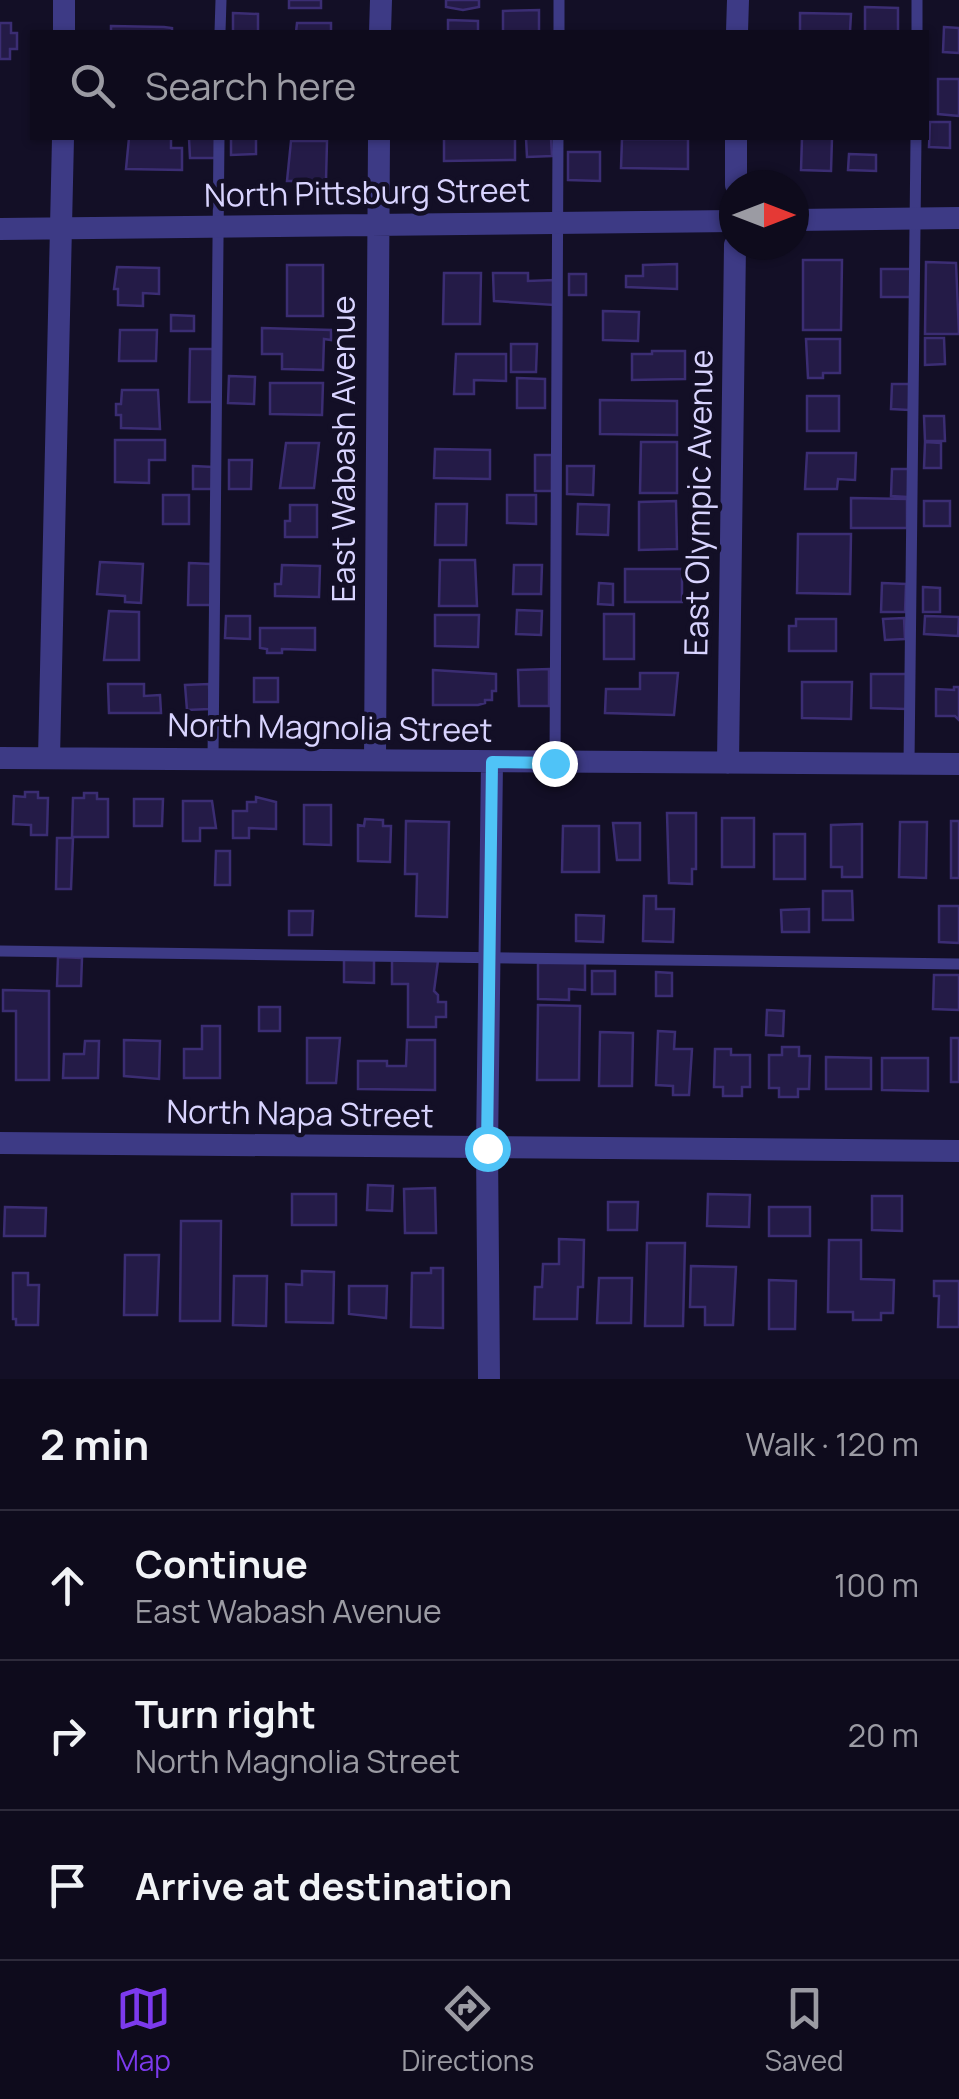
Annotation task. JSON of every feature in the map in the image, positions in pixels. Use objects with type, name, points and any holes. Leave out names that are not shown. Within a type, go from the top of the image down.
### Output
[{"type":"street","points":[[64,0],[64,30]]},
{"type":"street","points":[[380,0],[380,30]]},
{"type":"street","points":[[738,0],[738,30]]},
{"type":"street","points":[[50,758],[63,140]]},
{"type":"street","name":"East Wabash Avenue","points":[[375,760],[379,140]]},
{"type":"street","points":[[736,140],[736,170]]},
{"type":"street","points":[[809,220],[959,218]]},
{"type":"street","name":"North Pittsburg Street","points":[[0,229],[719,221]]},
{"type":"street","name":"East Olympic Avenue","points":[[728,762],[735,260]]},
{"type":"street","name":"North Magnolia Street","points":[[0,758],[959,764]]},
{"type":"street","points":[[489,1379],[487,1148],[492,762]]},
{"type":"street","name":"North Napa Street","points":[[0,1143],[959,1151]]},
{"type":"lane","points":[[220,0],[220,30]]},
{"type":"lane","points":[[558,30],[559,0]]},
{"type":"lane","points":[[917,0],[917,30]]},
{"type":"lane","points":[[213,759],[219,140]]},
{"type":"lane","points":[[554,763],[558,140]]},
{"type":"lane","points":[[909,764],[916,140]]},
{"type":"lane","points":[[0,951],[959,964]]},
{"type":"building","points":[[289,0],[321,0],[321,8],[289,8]]},
{"type":"building","points":[[446,0],[479,0],[479,7],[446,7]]},
{"type":"building","points":[[865,7],[898,8],[898,30],[865,30]]},
{"type":"building","points":[[539,10],[539,30],[503,30],[503,11]]},
{"type":"building","points":[[233,13],[258,14],[258,30],[233,30]]},
{"type":"building","points":[[800,13],[851,14],[850,30],[800,30]]},
{"type":"building","points":[[448,20],[478,21],[478,30],[448,30]]},
{"type":"building","points":[[0,23],[11,23],[11,33],[17,33],[17,49],[10,49],[10,59],[0,59]]},
{"type":"building","points":[[297,23],[331,23],[331,30],[296,30]]},
{"type":"building","points":[[111,26],[172,28],[172,30],[111,30]]},
{"type":"building","points":[[944,27],[959,28],[959,53],[943,52]]},
{"type":"building","points":[[938,79],[959,79],[959,116],[938,114]]},
{"type":"building","points":[[930,122],[950,122],[950,148],[929,147]]},
{"type":"building","points":[[129,140],[171,140],[171,148],[182,148],[182,170],[126,169]]},
{"type":"building","points":[[189,140],[218,140],[218,158],[190,158]]},
{"type":"building","points":[[231,140],[256,140],[256,154],[231,155]]},
{"type":"building","points":[[444,140],[515,140],[515,160],[444,161]]},
{"type":"building","points":[[526,140],[551,140],[552,156],[527,157]]},
{"type":"building","points":[[622,140],[688,140],[688,169],[621,168]]},
{"type":"building","points":[[802,140],[832,140],[831,171],[801,170]]},
{"type":"building","points":[[291,141],[327,141],[326,181],[287,181]]},
{"type":"building","points":[[568,152],[600,152],[600,181],[568,180]]},
{"type":"building","points":[[849,154],[876,155],[876,171],[848,170]]},
{"type":"building","points":[[803,260],[842,260],[841,330],[803,330]]},
{"type":"building","points":[[926,262],[956,263],[959,334],[925,334]]},
{"type":"building","points":[[677,264],[677,289],[626,287],[626,276],[643,276],[643,265]]},
{"type":"building","points":[[287,265],[323,265],[323,316],[287,316]]},
{"type":"building","points":[[117,267],[159,268],[159,294],[143,293],[143,306],[118,305],[118,289],[114,289]]},
{"type":"building","points":[[881,269],[911,269],[911,297],[881,297]]},
{"type":"building","points":[[444,273],[481,273],[480,324],[443,324]]},
{"type":"building","points":[[493,273],[528,273],[528,281],[554,280],[554,305],[494,301]]},
{"type":"building","points":[[569,274],[586,274],[586,295],[569,295]]},
{"type":"building","points":[[603,311],[639,312],[638,341],[603,340]]},
{"type":"building","points":[[171,315],[194,316],[194,331],[171,331]]},
{"type":"building","points":[[262,328],[331,330],[331,340],[324,339],[323,370],[282,369],[282,354],[262,354]]},
{"type":"building","points":[[120,330],[157,330],[156,361],[119,361]]},
{"type":"building","points":[[925,338],[944,338],[945,364],[925,365]]},
{"type":"building","points":[[806,339],[840,339],[840,373],[808,378]]},
{"type":"building","points":[[511,344],[537,344],[536,372],[511,372]]},
{"type":"building","points":[[190,349],[214,349],[214,402],[189,402]]},
{"type":"building","points":[[685,351],[685,379],[632,380],[632,354]]},
{"type":"building","points":[[456,354],[506,354],[506,381],[474,380],[474,394],[454,394]]},
{"type":"building","points":[[229,376],[255,377],[254,404],[228,403]]},
{"type":"building","points":[[517,378],[545,379],[545,408],[517,408]]},
{"type":"building","points":[[270,383],[323,383],[322,415],[270,414]]},
{"type":"building","points":[[892,384],[910,384],[909,410],[891,409]]},
{"type":"building","points":[[122,390],[158,390],[160,429],[121,428],[116,404],[121,404]]},
{"type":"building","points":[[807,396],[839,396],[839,431],[807,431]]},
{"type":"building","points":[[600,400],[677,401],[677,435],[600,434]]},
{"type":"building","points":[[924,416],[944,416],[945,441],[925,441]]},
{"type":"building","points":[[115,440],[165,440],[165,460],[149,460],[149,483],[115,482]]},
{"type":"building","points":[[641,442],[677,442],[677,493],[640,493]]},
{"type":"building","points":[[925,442],[941,443],[941,468],[924,468]]},
{"type":"building","points":[[286,443],[319,443],[314,488],[280,488]]},
{"type":"building","points":[[435,449],[490,450],[490,479],[434,478]]},
{"type":"building","points":[[807,453],[856,453],[855,480],[838,479],[837,489],[805,489]]},
{"type":"building","points":[[535,455],[552,455],[552,491],[535,491]]},
{"type":"building","points":[[229,460],[252,460],[251,489],[229,489]]},
{"type":"building","points":[[193,466],[213,467],[212,489],[193,489]]},
{"type":"building","points":[[567,466],[594,466],[593,495],[567,494]]},
{"type":"building","points":[[892,469],[909,469],[908,497],[891,496]]},
{"type":"building","points":[[163,495],[189,495],[189,524],[163,524]]},
{"type":"building","points":[[507,495],[536,495],[536,524],[507,523]]},
{"type":"building","points":[[851,498],[907,499],[907,528],[851,528]]},
{"type":"building","points":[[676,501],[677,549],[639,550],[639,502]]},
{"type":"building","points":[[924,501],[950,501],[950,526],[924,526]]},
{"type":"building","points":[[436,504],[467,504],[466,545],[435,545]]},
{"type":"building","points":[[578,504],[609,505],[608,535],[577,534]]},
{"type":"building","points":[[290,505],[317,505],[317,537],[285,537]]},
{"type":"building","points":[[798,534],[851,534],[850,594],[797,593]]},
{"type":"building","points":[[440,560],[475,560],[477,606],[439,606]]},
{"type":"building","points":[[100,562],[143,564],[141,603],[125,602],[125,596],[97,594]]},
{"type":"building","points":[[189,563],[211,564],[211,605],[188,605]]},
{"type":"building","points":[[282,565],[320,566],[319,597],[275,596],[275,584],[281,584]]},
{"type":"building","points":[[514,565],[542,565],[541,594],[513,594]]},
{"type":"building","points":[[625,569],[682,569],[682,602],[625,602]]},
{"type":"building","points":[[599,583],[613,584],[613,605],[598,604]]},
{"type":"building","points":[[882,583],[906,584],[905,612],[881,612]]},
{"type":"building","points":[[923,587],[940,588],[940,612],[923,612]]},
{"type":"building","points":[[517,610],[542,611],[541,635],[516,634]]},
{"type":"building","points":[[109,611],[139,612],[139,660],[104,660]]},
{"type":"building","points":[[604,614],[634,614],[634,659],[604,659]]},
{"type":"building","points":[[435,615],[479,615],[478,647],[435,646]]},
{"type":"building","points":[[226,616],[250,616],[250,639],[225,638]]},
{"type":"building","points":[[925,616],[959,617],[958,636],[924,634]]},
{"type":"building","points":[[904,618],[905,639],[885,640],[883,619]]},
{"type":"building","points":[[796,619],[836,619],[836,651],[789,651],[789,626],[796,626]]},
{"type":"building","points":[[260,628],[315,628],[315,650],[282,649],[282,653],[267,653],[267,649],[260,648]]},
{"type":"building","points":[[549,669],[549,706],[519,706],[518,670]]},
{"type":"building","points":[[433,670],[496,674],[496,691],[492,691],[492,700],[478,705],[433,705]]},
{"type":"building","points":[[640,673],[678,673],[674,715],[605,713],[606,689],[640,689]]},
{"type":"building","points":[[871,674],[908,674],[907,709],[871,708]]},
{"type":"building","points":[[254,678],[278,678],[278,702],[254,702]]},
{"type":"building","points":[[802,682],[852,682],[851,719],[802,718]]},
{"type":"building","points":[[108,684],[144,684],[144,696],[160,695],[161,713],[109,713]]},
{"type":"building","points":[[209,684],[210,709],[187,710],[185,685]]},
{"type":"building","points":[[959,687],[959,720],[955,716],[936,716],[936,689]]},
{"type":"building","points":[[25,792],[38,792],[38,798],[48,798],[47,835],[31,835],[31,825],[13,824],[14,796],[25,797]]},
{"type":"building","points":[[84,793],[97,793],[97,799],[108,799],[108,837],[72,837],[73,798],[84,798]]},
{"type":"building","points":[[256,797],[276,802],[276,829],[249,828],[249,838],[233,838],[233,811],[247,811],[247,802],[256,802]]},
{"type":"building","points":[[134,799],[163,799],[162,826],[134,826]]},
{"type":"building","points":[[183,801],[212,801],[216,828],[200,828],[200,841],[183,841]]},
{"type":"building","points":[[304,805],[331,805],[331,845],[304,844]]},
{"type":"building","points":[[667,813],[696,813],[696,869],[692,869],[692,884],[669,883]]},
{"type":"building","points":[[722,818],[754,818],[754,867],[722,867]]},
{"type":"building","points":[[365,819],[383,820],[383,826],[391,826],[390,862],[358,861],[358,825],[364,826]]},
{"type":"building","points":[[406,821],[449,822],[447,917],[416,916],[417,874],[405,874]]},
{"type":"building","points":[[951,821],[959,821],[959,878],[951,878]]},
{"type":"building","points":[[900,822],[927,822],[926,878],[899,877]]},
{"type":"building","points":[[613,823],[640,823],[640,860],[617,860]]},
{"type":"building","points":[[862,824],[862,877],[842,877],[842,867],[831,867],[831,825]]},
{"type":"building","points":[[563,826],[599,826],[599,872],[562,872]]},
{"type":"building","points":[[774,834],[805,834],[805,879],[774,879]]},
{"type":"building","points":[[57,838],[73,838],[71,889],[56,889]]},
{"type":"building","points":[[216,851],[230,851],[230,885],[215,885]]},
{"type":"building","points":[[823,891],[852,891],[853,920],[823,920]]},
{"type":"building","points":[[644,896],[656,896],[656,909],[674,909],[673,942],[643,941]]},
{"type":"building","points":[[939,906],[959,906],[959,943],[939,942]]},
{"type":"building","points":[[809,909],[809,932],[782,932],[781,910]]},
{"type":"building","points":[[289,911],[313,911],[312,935],[289,935]]},
{"type":"building","points":[[576,915],[604,916],[603,942],[576,941]]},
{"type":"building","points":[[344,956],[374,957],[374,983],[344,982]]},
{"type":"building","points":[[58,957],[82,958],[81,986],[57,986]]},
{"type":"building","points":[[392,960],[438,961],[434,991],[438,1002],[446,1002],[446,1017],[436,1017],[436,1027],[408,1027],[408,984],[392,984]]},
{"type":"building","points":[[538,963],[585,963],[585,990],[569,989],[569,1000],[538,999]]},
{"type":"building","points":[[592,971],[615,971],[615,994],[592,994]]},
{"type":"building","points":[[656,972],[672,973],[672,996],[656,996]]},
{"type":"building","points":[[934,975],[959,975],[959,1010],[933,1009]]},
{"type":"building","points":[[3,990],[49,991],[49,1080],[16,1080],[16,1011],[3,1011]]},
{"type":"building","points":[[538,1005],[580,1006],[579,1080],[537,1080]]},
{"type":"building","points":[[259,1007],[280,1007],[280,1031],[259,1031]]},
{"type":"building","points":[[767,1010],[784,1011],[783,1036],[766,1035]]},
{"type":"building","points":[[202,1026],[220,1026],[220,1078],[184,1078],[184,1049],[202,1049]]},
{"type":"building","points":[[658,1031],[675,1032],[674,1049],[692,1049],[689,1095],[673,1095],[673,1086],[656,1085]]},
{"type":"building","points":[[600,1032],[633,1033],[632,1086],[599,1086]]},
{"type":"building","points":[[307,1038],[340,1038],[336,1083],[307,1083]]},
{"type":"building","points":[[951,1038],[959,1038],[959,1082],[951,1082]]},
{"type":"building","points":[[124,1040],[160,1041],[159,1079],[124,1076]]},
{"type":"building","points":[[407,1040],[435,1040],[435,1090],[358,1089],[358,1061],[387,1061],[387,1066],[406,1066]]},
{"type":"building","points":[[85,1041],[99,1041],[98,1078],[63,1078],[64,1054],[84,1054]]},
{"type":"building","points":[[782,1047],[799,1047],[799,1056],[810,1056],[809,1089],[798,1089],[798,1097],[779,1097],[779,1088],[769,1088],[769,1055],[782,1055]]},
{"type":"building","points":[[715,1049],[731,1049],[731,1055],[750,1055],[750,1087],[742,1087],[742,1096],[723,1096],[723,1087],[714,1087]]},
{"type":"building","points":[[826,1057],[871,1058],[871,1089],[826,1089]]},
{"type":"building","points":[[882,1058],[928,1058],[928,1091],[882,1090]]},
{"type":"building","points":[[368,1185],[393,1186],[392,1211],[367,1210]]},
{"type":"building","points":[[435,1188],[436,1233],[405,1233],[404,1189]]},
{"type":"building","points":[[292,1194],[336,1194],[336,1225],[292,1225]]},
{"type":"building","points":[[708,1194],[750,1195],[749,1227],[707,1226]]},
{"type":"building","points":[[872,1196],[902,1196],[902,1231],[872,1230]]},
{"type":"building","points":[[608,1202],[638,1202],[637,1230],[608,1230]]},
{"type":"building","points":[[5,1207],[46,1208],[45,1236],[4,1236]]},
{"type":"building","points":[[769,1207],[810,1207],[810,1236],[769,1236]]},
{"type":"building","points":[[181,1221],[221,1221],[220,1321],[180,1321]]},
{"type":"building","points":[[559,1239],[584,1240],[583,1287],[578,1287],[577,1319],[534,1319],[535,1287],[542,1287],[543,1264],[559,1264]]},
{"type":"building","points":[[829,1240],[861,1240],[861,1279],[894,1280],[893,1313],[881,1313],[881,1320],[853,1320],[853,1312],[828,1312]]},
{"type":"building","points":[[647,1243],[685,1243],[683,1326],[645,1326]]},
{"type":"building","points":[[125,1255],[159,1255],[157,1315],[124,1315]]},
{"type":"building","points":[[691,1266],[736,1267],[733,1325],[705,1325],[705,1307],[690,1307]]},
{"type":"building","points":[[431,1268],[443,1268],[443,1328],[411,1327],[412,1273],[431,1273]]},
{"type":"building","points":[[302,1271],[334,1272],[333,1323],[286,1322],[286,1284],[302,1285]]},
{"type":"building","points":[[13,1273],[28,1273],[28,1285],[39,1285],[38,1325],[16,1325],[13,1319]]},
{"type":"building","points":[[234,1276],[267,1276],[266,1326],[233,1325]]},
{"type":"building","points":[[599,1278],[632,1278],[631,1323],[597,1323]]},
{"type":"building","points":[[769,1280],[796,1281],[795,1329],[769,1329]]},
{"type":"building","points":[[934,1281],[959,1281],[959,1327],[938,1327],[939,1296],[934,1296]]},
{"type":"building","points":[[349,1286],[387,1286],[386,1318],[349,1314]]},
{"type":"route","points":[[487,1148],[492,762],[554,763]]}]
